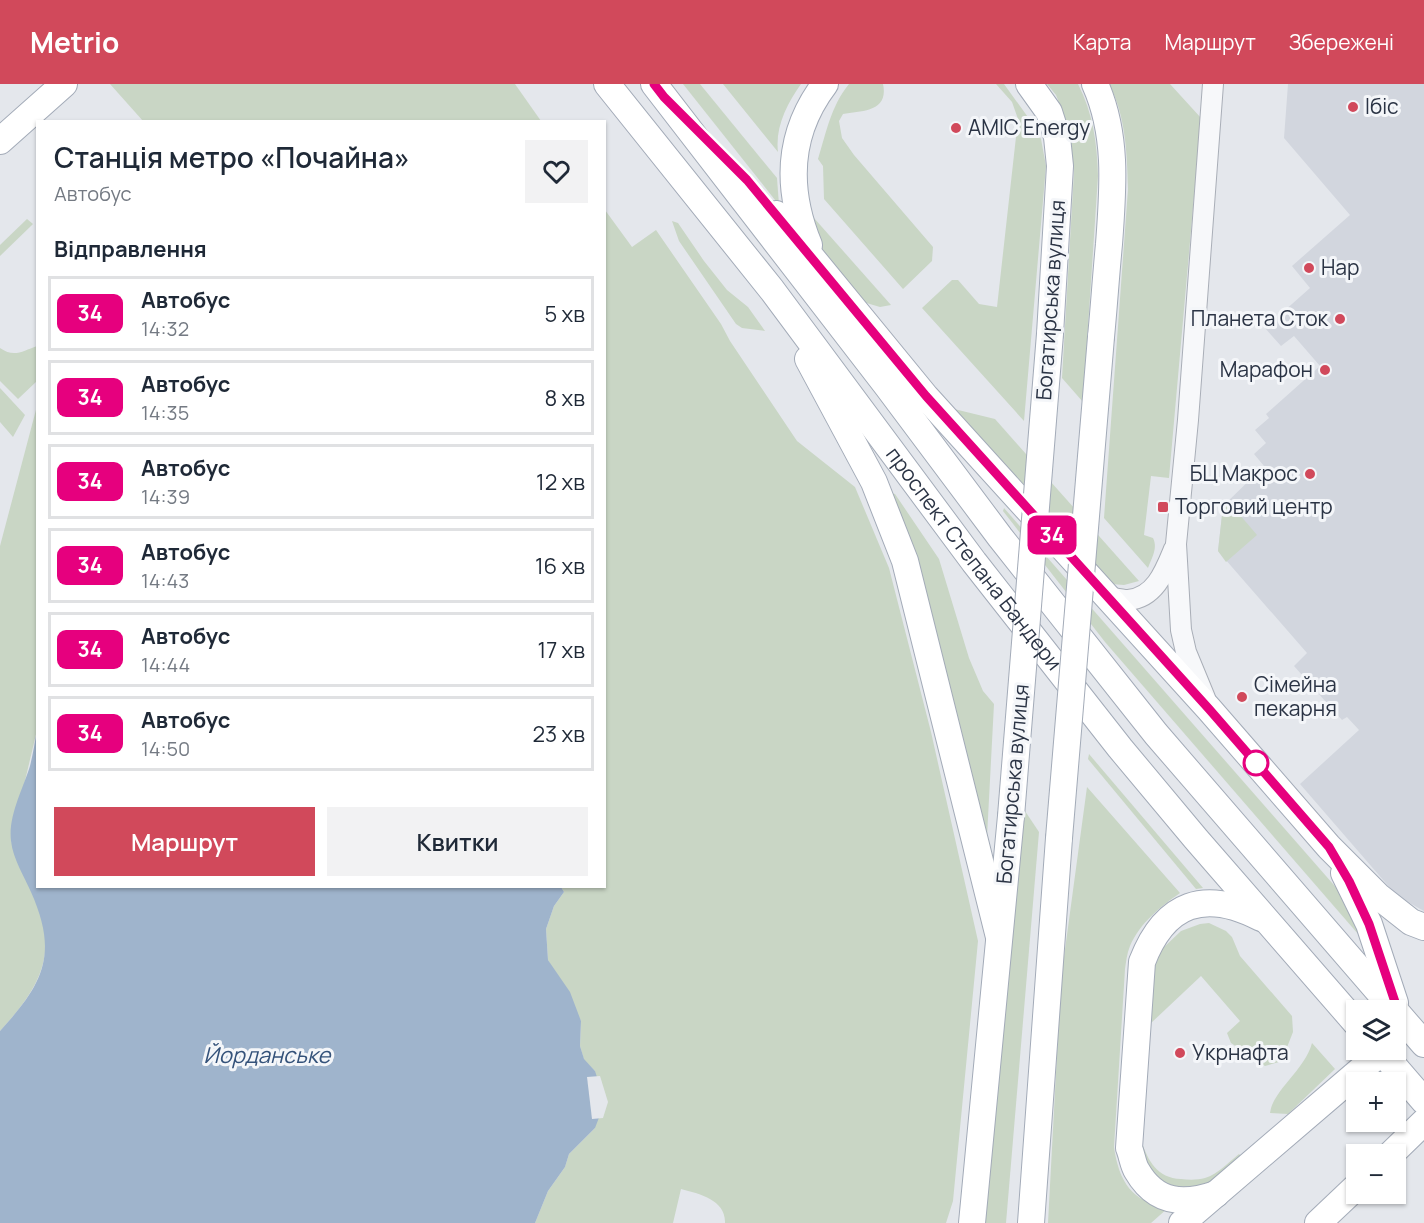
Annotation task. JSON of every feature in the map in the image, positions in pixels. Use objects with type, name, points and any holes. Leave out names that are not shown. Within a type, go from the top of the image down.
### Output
[{"type":"main road","name":"проспект Степана Бандери","points":[[607,84],[771,290],[975,562],[1120,748],[1346,1012]]},
{"type":"main road","points":[[816,262],[796,206],[792,180],[797,140],[806,117],[825,84]]},
{"type":"main road","name":"Богатирська вулиця","points":[[972,1221],[1011,816],[1050,334],[1060,166],[1057,137],[1049,112],[1029,84]]},
{"type":"main road","points":[[1031,1223],[1059,838],[1113,192],[1113,155],[1102,101],[1095,84]]},
{"type":"main road","points":[[0,141],[55,87]]},
{"type":"main road","name":"проспект Степана Бандери","points":[[659,90],[1000,537],[1370,1000]]},
{"type":"main road","points":[[659,90],[747,180],[926,396],[1209,709],[1329,847],[1378,896],[1411,922],[1424,927]]},
{"type":"main road","points":[[771,290],[874,482],[905,561],[999,937]]},
{"type":"main road","points":[[1329,847],[1349,881],[1369,924],[1390,1000]]},
{"type":"main road","points":[[1216,1194],[1197,1201],[1183,1202],[1168,1198],[1151,1188],[1137,1171],[1129,1148],[1142,962],[1148,947],[1159,931],[1171,918],[1193,904],[1231,905],[1267,921]]},
{"type":"main road","name":"проспект Степана Бандери","points":[[1406,1053],[1424,1101]]},
{"type":"main road","points":[[1182,1223],[1373,1060]]},
{"type":"main road","points":[[1401,1144],[1424,1122]]},
{"type":"main road","points":[[1318,1223],[1346,1196]]},
{"type":"street","points":[[1209,709],[1186,652],[1181,630],[1176,544],[1188,420],[1213,84]]},
{"type":"street","points":[[1108,597],[1128,600],[1151,591],[1162,578],[1176,544]]},
{"type":"shaded area","points":[[1288,84],[1424,84],[1424,911],[1397,896],[1300,784],[1359,730],[1347,717],[1342,720],[1294,666],[1307,653],[1218,551],[1223,506],[1264,466],[1254,454],[1266,443],[1255,430],[1269,418],[1266,414],[1320,366],[1294,336],[1281,346],[1265,328],[1310,288],[1292,266],[1350,215],[1284,138]]},
{"type":"green space","points":[[110,84],[515,84],[540,120],[142,120]]},
{"type":"green space","points":[[683,84],[700,84],[777,178],[779,205]]},
{"type":"green space","points":[[723,84],[801,84],[783,116],[778,134],[778,152]]},
{"type":"green space","points":[[849,84],[883,84],[884,93],[878,105],[866,111],[843,114],[839,121],[842,138],[933,247],[932,261],[903,289],[824,199],[823,166],[818,159],[833,111]]},
{"type":"green space","points":[[996,84],[1004,84],[1030,120],[1041,139],[1046,166],[1024,421],[922,308],[952,280],[958,280],[979,304],[997,307],[1018,119],[1012,102]]},
{"type":"green space","points":[[1047,84],[1078,84],[1091,117],[1097,152],[1098,176],[1083,402],[1062,378],[1074,172],[1069,128],[1056,95]]},
{"type":"green space","points":[[1109,84],[1170,84],[1201,118],[1169,478],[1151,476],[1144,535],[1153,538],[1155,545],[1148,568],[1104,518],[1128,189],[1122,122]]},
{"type":"green space","points":[[806,209],[891,305],[880,307],[863,302],[819,252]]},
{"type":"green space","points":[[606,211],[632,247],[656,230],[721,324],[797,441],[855,487],[889,568],[931,732],[978,941],[953,1201],[946,1223],[725,1223],[724,1215],[717,1203],[704,1196],[681,1189],[673,1223],[535,1223],[548,1191],[565,1167],[569,1154],[595,1128],[595,1071],[584,1060],[580,1046],[581,1021],[548,960],[546,929],[554,906],[564,892],[562,888],[606,888]]},
{"type":"green space","points":[[27,219],[33,224],[0,256],[0,245]]},
{"type":"green space","points":[[672,221],[678,223],[727,290],[748,307],[765,331],[742,328],[736,324],[679,241]]},
{"type":"green space","points":[[36,346],[36,382],[18,399],[0,381],[0,348],[10,353]]},
{"type":"green space","points":[[0,388],[25,415],[13,437],[0,422]]},
{"type":"green space","points":[[950,408],[995,419],[1139,581],[1124,585],[1111,584]]},
{"type":"green space","points":[[36,410],[36,734],[11,840],[40,912],[45,947],[43,962],[31,991],[0,1031],[0,546]]},
{"type":"green space","points":[[887,492],[895,494],[939,559],[969,658],[983,691],[994,704],[986,856]]},
{"type":"green space","points":[[1228,501],[1257,535],[1226,562],[1218,551],[1223,506]]},
{"type":"green space","points":[[1004,508],[1340,892],[1365,942],[1105,642],[1003,511]]},
{"type":"green space","points":[[1089,754],[1203,888],[1196,889],[1088,759]]},
{"type":"green space","points":[[1087,787],[1180,893],[1158,910],[1139,930],[1129,949],[1125,969],[1114,1147],[1119,1170],[1129,1188],[1145,1201],[1168,1208],[1151,1223],[1048,1223],[1061,979]]},
{"type":"green space","points":[[1019,802],[1039,832],[1006,1223],[981,1223]]},
{"type":"green space","points":[[1209,923],[1226,931],[1232,937],[1240,956],[1292,1016],[1293,1032],[1279,1062],[1265,1066],[1231,1043],[1227,1033],[1240,1021],[1201,976],[1150,1024],[1151,965],[1161,950],[1181,931]]},
{"type":"green space","points":[[1312,1043],[1335,1069],[1288,1114],[1270,1113],[1272,1104],[1303,1062]]},
{"type":"green space","points":[[1138,1140],[1141,1140],[1155,1167],[1173,1178],[1190,1180],[1205,1178],[1219,1171],[1239,1154],[1241,1156],[1220,1181],[1179,1191],[1151,1178]]},
{"type":"water","name":"Йорданське","points":[[36,735],[36,888],[562,888],[564,892],[554,906],[546,929],[548,960],[570,992],[581,1021],[580,1046],[584,1059],[595,1071],[605,1102],[595,1128],[569,1154],[565,1167],[548,1191],[535,1223],[0,1223],[0,1031],[36,983],[45,951],[39,914],[16,861],[11,841],[14,812],[30,766]]},
{"type":"pier","points":[[600,1076],[608,1102],[603,1118],[592,1119],[587,1077]]},
{"type":"bus line","name":"34","points":[[654,84],[664,97],[747,180],[926,396],[1209,709],[1329,847],[1349,881],[1369,924],[1394,1000]]},
{"type":"place","name":"Ібіс","points":[[1353,107]]},
{"type":"place","name":"AMIC Energy","points":[[956,128]]},
{"type":"place","name":"Hap","points":[[1309,268]]},
{"type":"place","name":"Планета Сток","points":[[1340,319]]},
{"type":"place","name":"Марафон","points":[[1325,370]]},
{"type":"place","name":"БЦ Макрос","points":[[1310,474]]},
{"type":"place","name":"Торговий центр","points":[[1163,507]]},
{"type":"place","name":"Сімейна пекарня","points":[[1242,697]]},
{"type":"place","name":"Укрнафта","points":[[1180,1053]]}]
